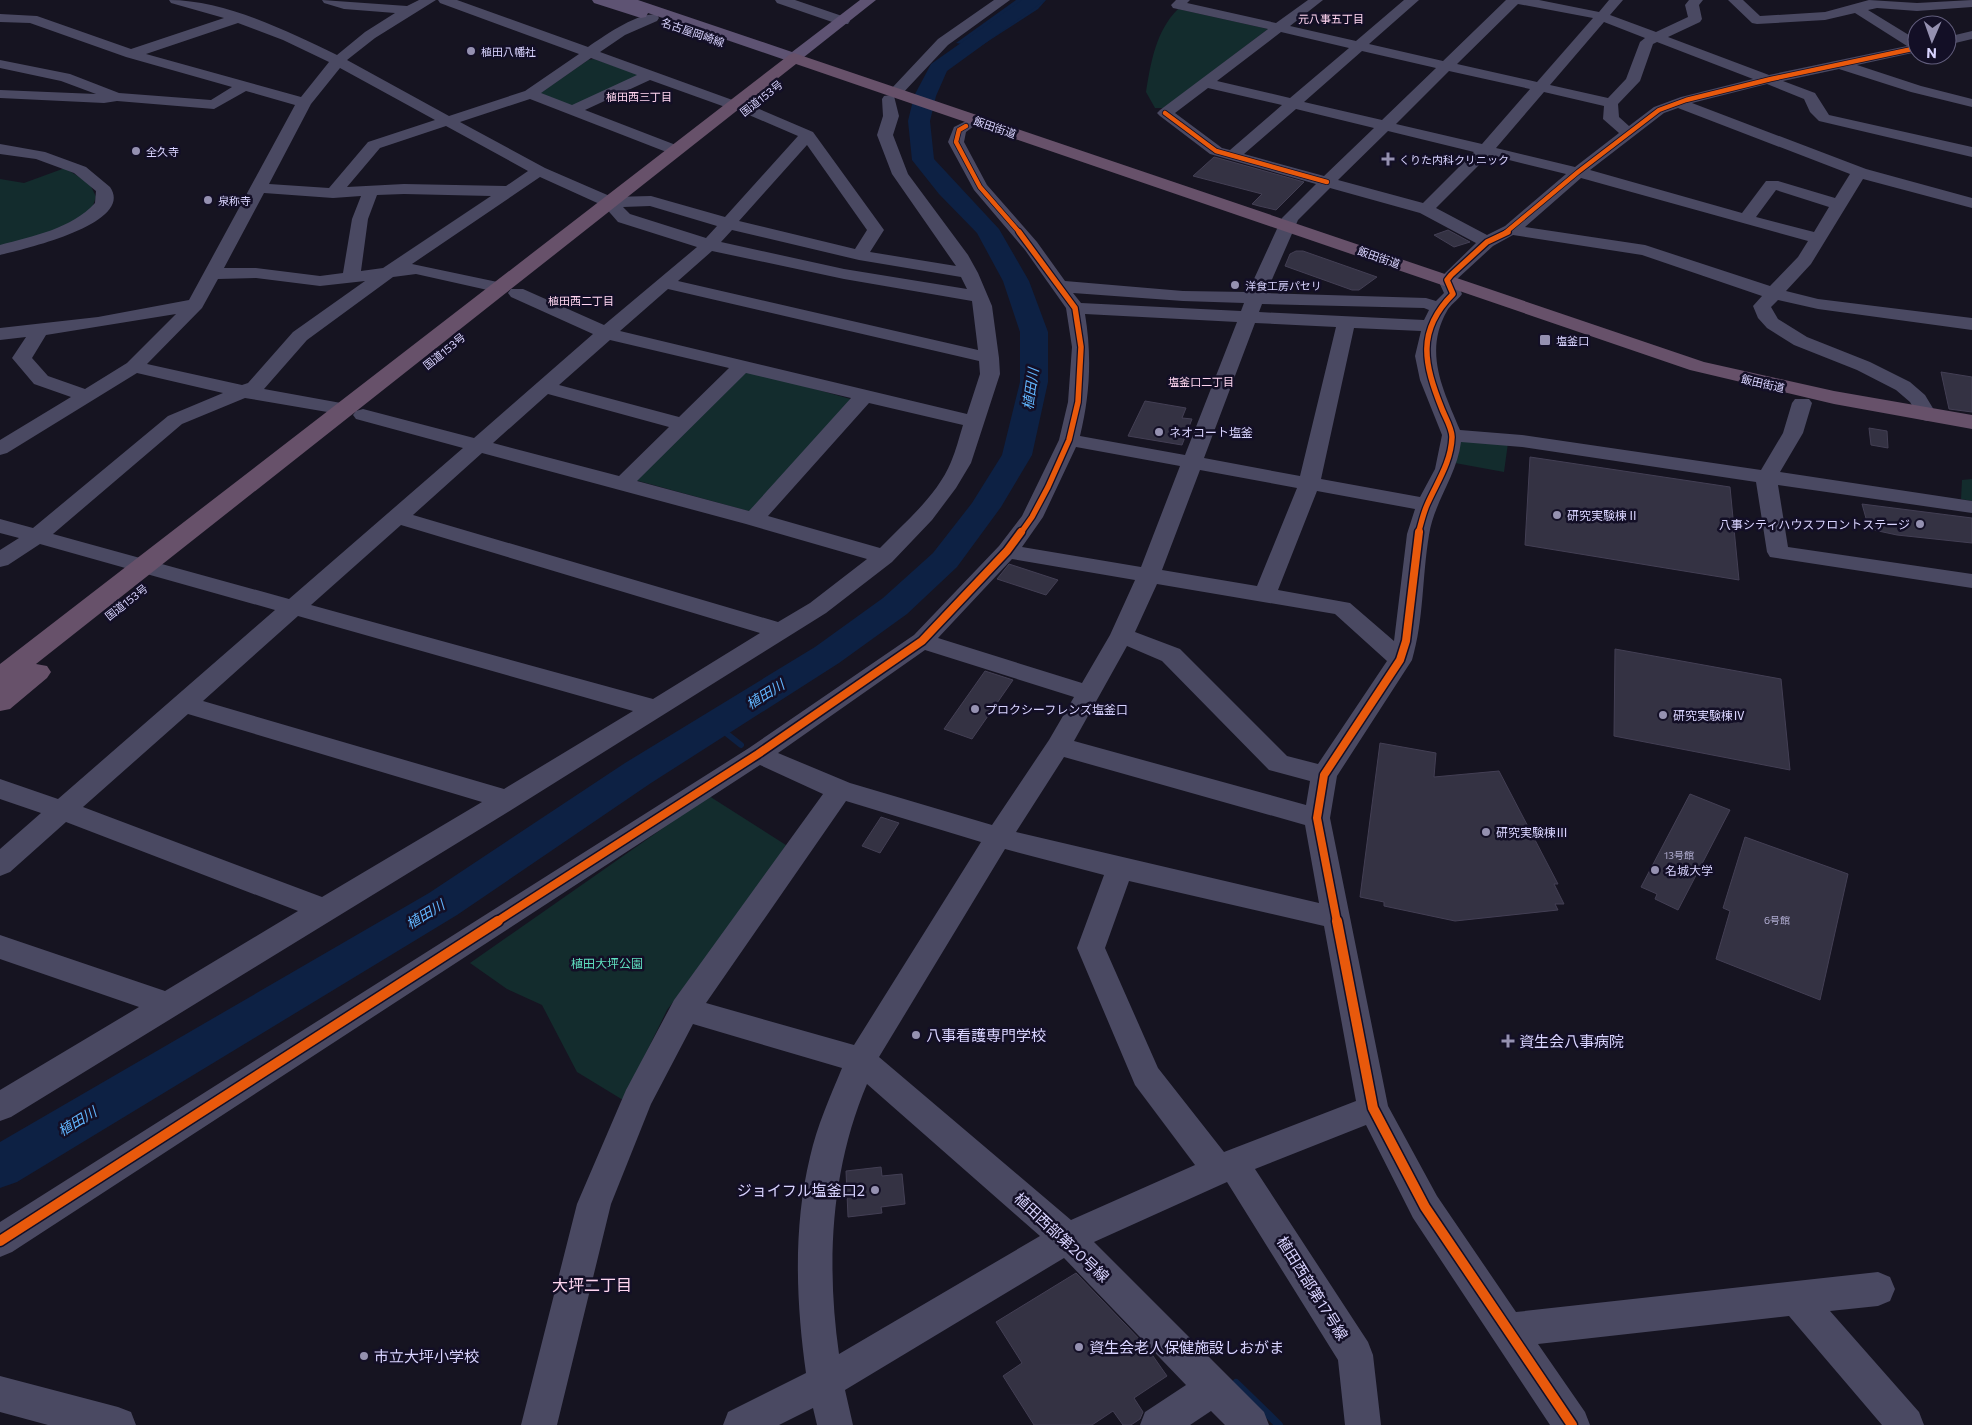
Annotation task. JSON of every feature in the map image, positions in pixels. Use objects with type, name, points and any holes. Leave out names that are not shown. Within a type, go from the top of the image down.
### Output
[{"type":"highway","points":[[797,63],[900,99]]},
{"type":"highway","name":"国道153号","points":[[0,678],[153,569],[620,205],[797,63]]},
{"type":"highway","name":"飯田街道","points":[[900,99],[959,121],[1284,230],[1443,302],[1706,380],[1802,403],[1972,434]]},
{"type":"highway","name":"国道153号","points":[[620,205],[674,150],[740,107]]},
{"type":"highway","name":"飯田街道","points":[[1443,302],[1793,390],[1972,422]]},
{"type":"highway","name":"国道153号","points":[[0,702],[153,569]]},
{"type":"main road","name":"名古屋岡崎線","points":[[599,0],[797,63]]},
{"type":"main road","name":"名古屋岡崎線","points":[[624,0],[797,63]]},
{"type":"main road","points":[[797,63],[869,0]]},
{"type":"main road","points":[[797,63],[885,0]]},
{"type":"street","points":[[176,0],[238,18],[288,37],[338,61],[539,171],[620,205],[651,201],[729,224],[859,255],[969,273]]},
{"type":"street","points":[[329,0],[344,5],[409,10]]},
{"type":"street","points":[[0,449],[134,367],[196,304],[304,103],[338,61],[370,35],[409,10],[429,0]]},
{"type":"street","points":[[445,0],[740,107],[808,135],[876,230],[859,255]]},
{"type":"street","points":[[782,0],[843,21]]},
{"type":"street","points":[[0,1107],[323,909],[507,800],[780,631],[834,597],[884,557],[949,484],[961,463],[990,374],[983,306],[969,273],[962,259],[900,174],[885,135],[891,116],[900,99],[943,42],[1003,0]]},
{"type":"street","points":[[1183,0],[1178,5],[1611,103]]},
{"type":"street","points":[[1316,0],[1166,113],[1216,151],[1426,209],[1487,242]]},
{"type":"street","points":[[1232,156],[1412,0]]},
{"type":"street","points":[[836,1425],[826,1382],[816,1317],[816,1217],[826,1157],[841,1107],[861,1060],[998,837],[1058,746],[1122,635],[1149,575],[1251,309],[1290,218],[1514,0]]},
{"type":"street","points":[[1519,0],[1601,16],[1771,79],[1810,96],[1818,112],[1824,118],[1972,152]]},
{"type":"street","points":[[1426,209],[1486,149],[1616,0]]},
{"type":"street","points":[[1629,133],[1611,119],[1611,103],[1633,81],[1648,42],[1695,19],[1692,5],[1696,0]]},
{"type":"street","points":[[1736,0],[1757,20],[1825,16],[1858,9],[1876,2],[1917,7],[1972,3]]},
{"type":"street","points":[[1858,9],[1907,41]]},
{"type":"street","points":[[0,18],[32,19],[130,54],[304,103]]},
{"type":"street","points":[[130,54],[238,18]]},
{"type":"street","points":[[333,193],[374,144],[530,94],[620,32],[652,18]]},
{"type":"street","points":[[1957,38],[1972,35]]},
{"type":"street","points":[[1572,1425],[1425,1207],[1373,1108],[1338,918],[1316,818],[1324,775],[1400,660],[1406,641],[1418,534],[1427,505],[1445,469],[1452,435],[1430,380],[1425,356],[1443,302],[1487,242],[1511,230],[1578,172],[1659,110],[1771,79],[1907,49]]},
{"type":"street","points":[[0,64],[65,77],[117,96],[214,105],[243,87]]},
{"type":"street","points":[[1841,65],[1916,89],[1972,103]]},
{"type":"street","points":[[573,110],[649,75]]},
{"type":"street","points":[[1207,83],[1578,172],[1818,239]]},
{"type":"street","points":[[0,94],[104,99],[117,96]]},
{"type":"street","points":[[530,94],[674,150]]},
{"type":"street","points":[[1679,103],[1859,173],[1972,203]]},
{"type":"street","points":[[0,104],[5,106],[0,110]]},
{"type":"street","points":[[0,1240],[758,754],[922,641],[1007,551],[1032,516],[1048,487],[1069,440],[1078,402],[1081,347],[1075,308],[1030,246],[980,187],[956,142],[959,121]]},
{"type":"street","points":[[0,865],[606,333],[709,245],[808,135]]},
{"type":"street","points":[[0,149],[39,155],[80,170],[104,190],[104,203],[90,218],[56,234],[0,250]]},
{"type":"street","points":[[0,560],[36,537],[175,420],[255,387],[300,336],[387,273],[512,191],[539,171]]},
{"type":"street","points":[[1859,173],[1805,260],[1772,293],[1762,306],[1768,321],[1794,339],[1878,373],[1907,388],[1925,408],[1927,415]]},
{"type":"street","points":[[1746,219],[1772,184],[1839,205]]},
{"type":"street","points":[[258,188],[333,193],[404,189],[512,191]]},
{"type":"street","points":[[351,276],[360,219],[371,191]]},
{"type":"street","points":[[620,205],[624,218],[709,245],[844,274],[979,297]]},
{"type":"street","points":[[1511,230],[1645,250],[1772,293],[1818,304],[1972,324]]},
{"type":"street","points":[[213,274],[256,273],[320,281],[416,269],[509,290],[606,333],[974,422]]},
{"type":"street","points":[[664,283],[989,358]]},
{"type":"street","points":[[1058,286],[1346,322],[1443,302]]},
{"type":"street","points":[[1075,308],[1251,309],[1443,302]]},
{"type":"street","points":[[0,334],[39,331],[127,318],[196,304]]},
{"type":"street","points":[[1265,594],[1309,484],[1346,322]]},
{"type":"street","points":[[39,331],[22,358],[41,380],[87,396]]},
{"type":"street","points":[[624,483],[742,366]]},
{"type":"street","points":[[134,367],[245,392],[354,412],[754,518],[884,557]]},
{"type":"street","points":[[545,387],[683,424]]},
{"type":"street","points":[[754,518],[865,395]]},
{"type":"street","points":[[1802,403],[1793,433],[1766,478],[1778,552],[1972,581]]},
{"type":"street","points":[[1452,435],[1522,441],[1972,507]]},
{"type":"street","points":[[1069,440],[1427,505]]},
{"type":"street","points":[[397,517],[780,631]]},
{"type":"street","points":[[0,526],[655,708]]},
{"type":"street","points":[[1007,551],[1342,608],[1400,660]]},
{"type":"street","points":[[1122,635],[1171,656],[1278,763],[1324,775]]},
{"type":"street","points":[[922,641],[1087,693]]},
{"type":"street","points":[[183,704],[507,800]]},
{"type":"street","points":[[1058,746],[1316,818]]},
{"type":"street","points":[[758,754],[840,790],[998,837],[1120,869],[1338,918]]},
{"type":"street","points":[[0,789],[62,810],[323,909]]},
{"type":"street","points":[[539,1425],[594,1204],[637,1100],[685,1009],[840,790]]},
{"type":"street","name":"植田西部第17号線","points":[[1120,869],[1091,948],[1146,1076],[1226,1166],[1355,1355],[1363,1425]]},
{"type":"street","points":[[0,948],[167,1004]]},
{"type":"street","points":[[685,1009],[861,1060]]},
{"type":"street","name":"植田西部第20号線","points":[[861,1060],[1067,1238],[1251,1425]]},
{"type":"street","points":[[741,1425],[826,1382],[1067,1238],[1226,1166],[1373,1108]]},
{"type":"street","points":[[1508,1330],[1878,1290]]},
{"type":"street","points":[[1797,1299],[1906,1425]]},
{"type":"street","points":[[1158,1425],[1213,1388]]},
{"type":"street","points":[[0,1394],[95,1422]]},
{"type":"green space","points":[[1178,9],[1268,29],[1164,108],[1155,108],[1146,92],[1153,58],[1164,27]]},
{"type":"green space","points":[[594,59],[643,76],[573,108],[539,94],[588,60]]},
{"type":"green space","points":[[65,168],[90,184],[96,197],[91,211],[72,225],[0,248],[0,179],[24,183]]},
{"type":"green space","points":[[743,369],[854,400],[752,512],[635,480]]},
{"type":"green space","points":[[1459,439],[1508,443],[1504,472],[1455,463]]},
{"type":"green space","points":[[1972,479],[1972,501],[1961,499],[1962,480]]},
{"type":"green space","name":"植田大坪公園","points":[[709,796],[789,847],[667,1010],[623,1100],[577,1072],[542,1005],[507,989],[470,963]]},
{"type":"water","points":[[1016,0],[1046,0],[1038,9],[979,47],[956,43]]},
{"type":"building","points":[[1214,157],[1304,182],[1276,210],[1259,206],[1252,204],[1262,194],[1193,176]]},
{"type":"building","points":[[1448,230],[1470,242],[1454,247],[1434,235]]},
{"type":"building","points":[[1296,251],[1303,251],[1377,277],[1359,290],[1352,290],[1285,266],[1290,254]]},
{"type":"building","points":[[1941,372],[1972,377],[1972,412],[1949,409]]},
{"type":"building","points":[[1145,401],[1186,408],[1182,418],[1192,419],[1182,445],[1128,436]]},
{"type":"building","points":[[1869,428],[1887,431],[1888,448],[1871,445]]},
{"type":"building","name":"研究実験棟Ⅱ","points":[[1530,457],[1730,487],[1739,580],[1525,545]]},
{"type":"building","name":"八事シティハウスフロントステージ","points":[[1862,504],[1972,518],[1972,543],[1897,535],[1869,529]]},
{"type":"building","points":[[1009,564],[1058,580],[1046,595],[997,579]]},
{"type":"building","name":"研究実験棟Ⅳ","points":[[1615,649],[1781,679],[1790,770],[1614,736]]},
{"type":"building","name":"プロクシーフレンズ塩釜口","points":[[985,671],[1013,680],[972,739],[944,729]]},
{"type":"building","name":"研究実験棟Ⅲ","points":[[1380,743],[1436,753],[1434,777],[1499,771],[1558,884],[1554,884],[1564,904],[1555,904],[1558,910],[1455,921],[1384,906],[1384,902],[1360,897]]},
{"type":"building","points":[[1690,794],[1730,810],[1678,910],[1655,899],[1657,894],[1641,887]]},
{"type":"building","points":[[881,817],[899,823],[880,853],[862,846]]},
{"type":"building","points":[[1745,837],[1848,874],[1820,1000],[1716,959],[1730,911],[1723,908]]},
{"type":"building","name":"ジョイフル塩釜口2","points":[[881,1167],[882,1176],[902,1174],[905,1204],[881,1207],[882,1213],[848,1217],[846,1171]]},
{"type":"building","name":"資生会老人保健施設しおがま","points":[[1076,1273],[1146,1346],[1167,1376],[1134,1398],[1143,1412],[1140,1419],[1131,1425],[1123,1425],[1113,1411],[1092,1425],[1034,1425],[1003,1376],[1022,1363],[996,1322]]},
{"type":"waterway","name":"植田川","points":[[0,1167],[443,904],[638,773],[827,655],[895,606],[945,560],[985,507],[1017,455],[1034,382],[1034,332],[1016,281],[987,229],[947,189],[923,160],[919,121],[925,96],[938,68],[1035,0]]},
{"type":"waterway","points":[[716,725],[741,745]]},
{"type":"waterway","points":[[1236,1383],[1279,1425]]},
{"type":"cycle path","points":[[1572,1425],[1425,1207],[1373,1108],[1317,818],[1324,775],[1400,660],[1406,641],[1418,534],[1427,505],[1445,469],[1452,435],[1430,380],[1425,356],[1431,326],[1439,308],[1453,294],[1447,280],[1451,275],[1487,242],[1511,230],[1578,172],[1659,110],[1686,100],[1771,79],[1907,50]]},
{"type":"cycle path","points":[[1165,113],[1216,151],[1327,182]]},
{"type":"cycle path","points":[[0,1241],[758,754],[922,641],[1007,551],[1032,517],[1069,440],[1078,402],[1081,347],[1075,308],[1031,246],[980,187],[956,142],[959,130],[966,126]]},
{"type":"place","name":"植田八幡社","points":[[471,51]]},
{"type":"place","name":"全久寺","points":[[136,151]]},
{"type":"place","name":"くりた内科クリニック","points":[[1388,159]]},
{"type":"place","name":"泉称寺","points":[[208,200]]},
{"type":"place","name":"洋食工房パセリ","points":[[1235,285]]},
{"type":"place","name":"塩釜口","points":[[1545,340]]},
{"type":"place","name":"ネオコート塩釜","points":[[1159,432]]},
{"type":"place","name":"研究実験棟Ⅱ","points":[[1557,515]]},
{"type":"place","name":"八事シティハウスフロントステージ","points":[[1920,524]]},
{"type":"place","name":"プロクシーフレンズ塩釜口","points":[[975,709]]},
{"type":"place","name":"研究実験棟Ⅳ","points":[[1663,715]]},
{"type":"place","name":"研究実験棟Ⅲ","points":[[1486,832]]},
{"type":"place","name":"名城大学","points":[[1655,870]]},
{"type":"place","name":"八事看護専門学校","points":[[916,1035]]},
{"type":"place","name":"資生会八事病院","points":[[1508,1041]]},
{"type":"place","name":"ジョイフル塩釜口2","points":[[875,1190]]},
{"type":"place","name":"資生会老人保健施設しおがま","points":[[1079,1347]]},
{"type":"place","name":"市立大坪小学校","points":[[364,1356]]},
{"type":"district","name":"元八事五丁目","points":[[1331,18]]},
{"type":"district","name":"植田西三丁目","points":[[639,96]]},
{"type":"district","name":"植田西二丁目","points":[[581,300]]},
{"type":"district","name":"塩釜口二丁目","points":[[1201,381]]},
{"type":"district","name":"大坪二丁目","points":[[592,1284]]}]
